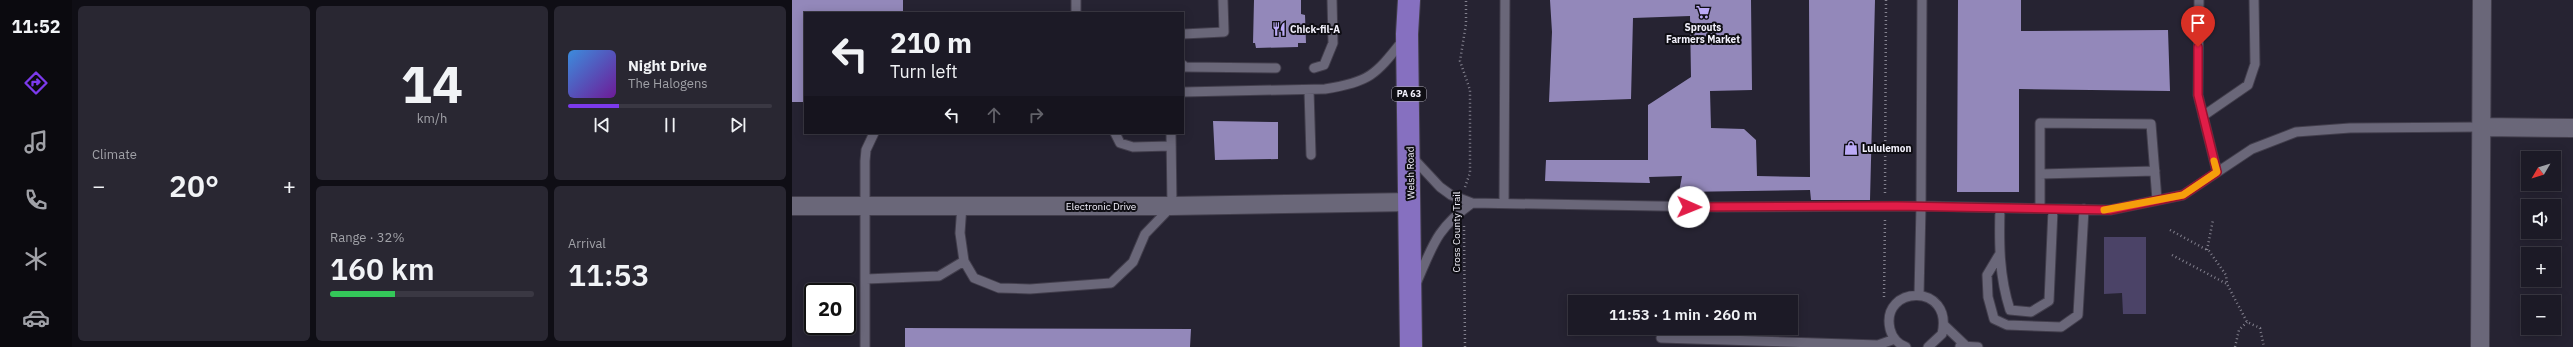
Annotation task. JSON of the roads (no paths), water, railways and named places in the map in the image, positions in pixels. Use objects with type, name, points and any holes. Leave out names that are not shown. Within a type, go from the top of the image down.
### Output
[{"type":"main road","name":"Welsh Road","points":[[1409,0],[1407,34],[1411,202],[1411,347]]},
{"type":"street","points":[[2480,347],[2482,0]]},
{"type":"street","points":[[2481,127],[2573,128]]},
{"type":"street","name":"Electronic Drive","points":[[792,206],[1172,206],[1411,202]]},
{"type":"lane","points":[[1076,0],[1076,12]]},
{"type":"lane","points":[[1184,34],[1224,32],[1223,0]]},
{"type":"lane","points":[[1314,68],[1324,65],[1333,43],[1332,0]]},
{"type":"lane","points":[[1504,0],[1504,203]]},
{"type":"lane","points":[[1919,295],[1922,0]]},
{"type":"lane","points":[[2199,0],[2198,95],[2217,172]]},
{"type":"lane","points":[[2203,116],[2248,85],[2255,64],[2254,0]]},
{"type":"lane","points":[[1184,92],[1309,90],[1348,86],[1366,80],[1378,71],[1407,34]]},
{"type":"lane","points":[[1184,66],[1276,68]]},
{"type":"lane","points":[[1309,90],[1311,155]]},
{"type":"lane","points":[[2040,208],[2040,123],[2151,124],[2157,200]]},
{"type":"lane","points":[[1410,155],[1440,187],[1467,203],[1717,207],[1921,206],[2110,210],[2183,195],[2252,149],[2296,132],[2350,128],[2481,127]]},
{"type":"lane","points":[[865,347],[866,150],[874,134]]},
{"type":"lane","points":[[1116,134],[1120,143],[1133,147],[1171,146]]},
{"type":"lane","points":[[962,205],[960,233],[964,261],[974,278],[999,288],[1030,289],[1111,283],[1133,262],[1145,234],[1172,206],[1171,134]]},
{"type":"lane","points":[[2040,174],[2154,171]]},
{"type":"lane","points":[[1411,295],[1439,232],[1467,203]]},
{"type":"lane","points":[[2000,208],[1998,255],[2005,294],[2010,310],[2031,312],[2049,301],[2053,209]]},
{"type":"lane","points":[[1998,255],[1987,275],[1988,297],[1994,319],[2007,325],[2061,327],[2078,315],[2084,209]]},
{"type":"lane","points":[[866,279],[939,276],[964,261]]},
{"type":"lane","points":[[1906,347],[1895,340],[1889,322],[1890,313],[1902,299],[1919,295],[1928,297],[1940,308],[1944,325],[1961,346],[1978,347]]},
{"type":"lane","points":[[1928,347],[1942,334],[1944,325]]},
{"type":"lane","points":[[1661,338],[1878,345],[1895,340]]},
{"type":"lane","points":[[1928,347],[1933,347]]},
{"type":"place","name":"Sprouts Farmers Market","points":[[1703,12]]},
{"type":"place","name":"Chick-fil-A","points":[[1279,29]]},
{"type":"place","name":"Lululemon","points":[[1851,148]]}]
